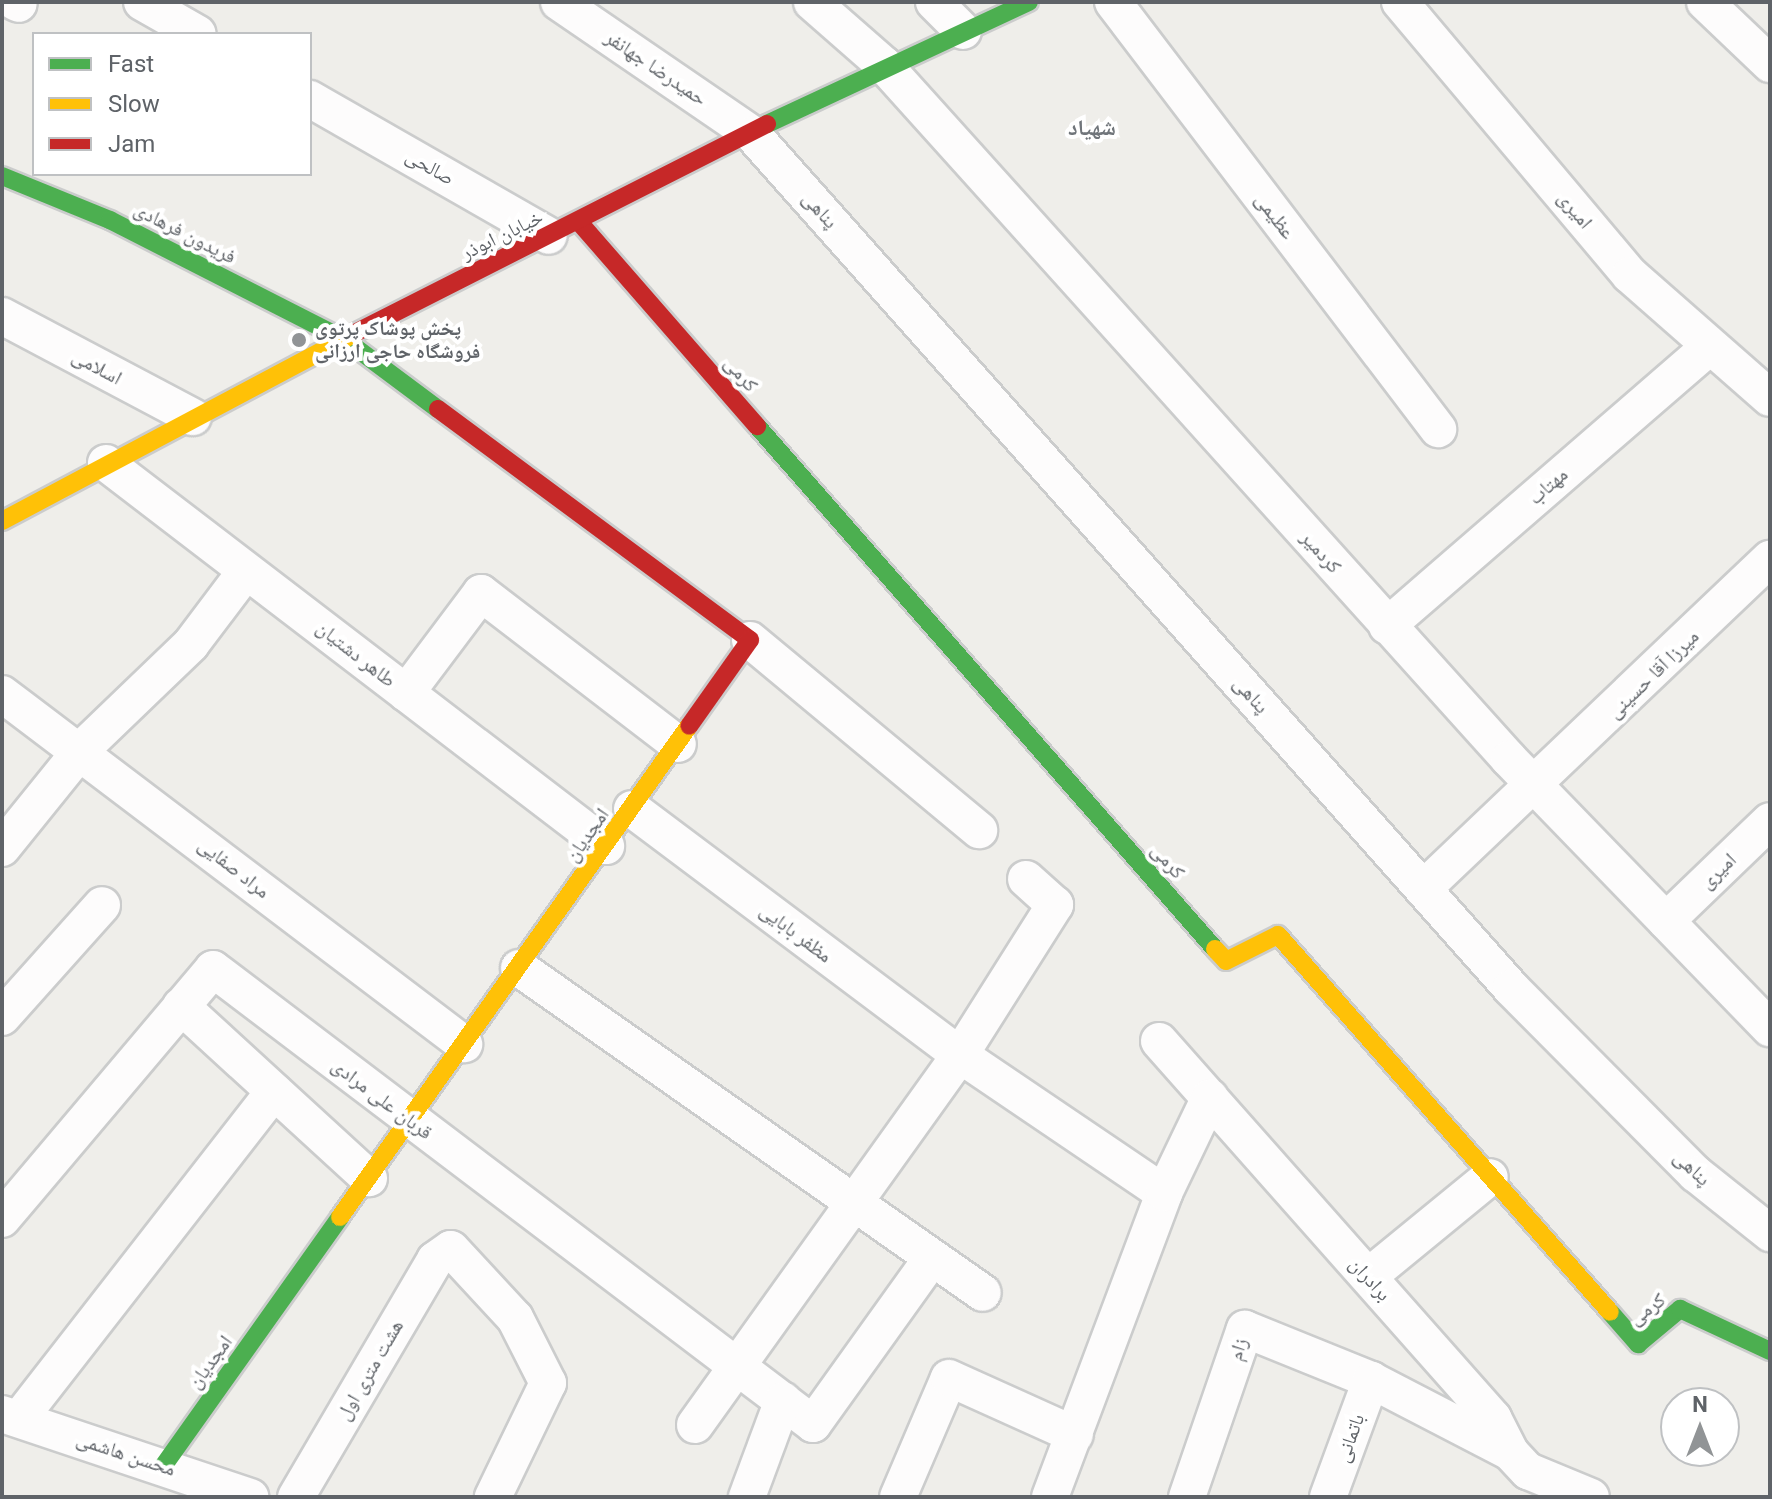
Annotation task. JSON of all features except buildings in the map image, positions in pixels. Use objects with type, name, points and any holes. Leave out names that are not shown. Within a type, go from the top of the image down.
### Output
[{"type":"street","points":[[142,2],[194,32]]},
{"type":"street","name":"حمیدرضا جهانفر","points":[[559,2],[753,135]]},
{"type":"street","name":"کردمیر","points":[[812,2],[884,65],[1536,789],[1770,1028]]},
{"type":"street","points":[[934,2],[963,31]]},
{"type":"street","name":"خیابان ابوذر","points":[[2,521],[193,417],[753,135],[884,65],[1029,2]]},
{"type":"street","name":"عظیمی","points":[[1113,2],[1438,429]]},
{"type":"street","name":"امیری","points":[[1400,2],[1630,275],[1770,398]]},
{"type":"street","points":[[1705,2],[1770,64]]},
{"type":"street","name":"صالحی","points":[[312,100],[564,229]]},
{"type":"street","name":"پناهی","points":[[753,135],[1423,889],[1696,1174],[1770,1233]]},
{"type":"street","name":"فریدون فرهادی","points":[[2,176],[110,220],[344,339]]},
{"type":"street","name":"کرمی","points":[[564,229],[1226,961],[1278,935],[1638,1344],[1680,1309],[1770,1351]]},
{"type":"street","name":"اسلامی","points":[[2,316],[193,417]]},
{"type":"street","points":[[344,339],[750,640],[979,830]]},
{"type":"street","name":"مهتاب","points":[[1387,626],[1709,347]]},
{"type":"street","name":"طاهر دشتیان","points":[[106,463],[606,846]]},
{"type":"street","name":"میرزا آقا حسینی","points":[[1423,889],[1536,789],[1770,559]]},
{"type":"street","points":[[2,848],[81,750],[191,644],[246,571]]},
{"type":"street","points":[[406,693],[481,593],[678,744]]},
{"type":"street","name":"امجدیان","points":[[164,1465],[750,640]]},
{"type":"street","name":"مراد صفایی","points":[[2,694],[81,750],[464,1044]]},
{"type":"street","name":"مظفر بابایی","points":[[632,809],[960,1055],[1164,1193]]},
{"type":"street","name":"امیری","points":[[1666,921],[1770,821]]},
{"type":"street","points":[[695,1425],[736,1361],[960,1055],[1055,905],[1026,879]]},
{"type":"street","points":[[2,1017],[102,905]]},
{"type":"street","points":[[519,968],[855,1200],[931,1259],[983,1293]]},
{"type":"street","name":"قربان علی مرادی","points":[[2,1219],[213,969],[410,1121],[736,1361],[813,1424],[931,1259]]},
{"type":"street","points":[[181,1006],[369,1178]]},
{"type":"street","name":"برادران","points":[[1159,1041],[1493,1418],[1518,1473]]},
{"type":"street","points":[[10,1416],[274,1092]]},
{"type":"street","points":[[1050,1497],[1164,1193],[1210,1097]]},
{"type":"street","points":[[1369,1276],[1490,1177]]},
{"type":"street","name":"هشت متری اول","points":[[296,1497],[435,1260],[451,1249],[515,1318],[548,1383],[493,1497]]},
{"type":"street","name":"زام","points":[[1187,1497],[1245,1329],[1371,1380]]},
{"type":"street","points":[[898,1497],[949,1378],[1075,1435]]},
{"type":"street","points":[[1371,1380],[1518,1473],[1591,1497]]},
{"type":"street","name":"باتمانی","points":[[1328,1497],[1371,1380]]},
{"type":"street","points":[[747,1497],[783,1400]]},
{"type":"street","name":"محسن هاشمی","points":[[10,1416],[164,1465],[250,1497]]},
{"type":"traffic: fast","points":[[767,124],[1029,2]]},
{"type":"traffic: fast","points":[[2,176],[110,220],[344,339],[438,409]]},
{"type":"traffic: fast","points":[[757,426],[1215,949]]},
{"type":"traffic: fast","points":[[164,1465],[340,1217]]},
{"type":"traffic: fast","points":[[1610,1312],[1638,1344],[1680,1309],[1770,1351]]},
{"type":"traffic: slow","points":[[2,521],[355,333]]},
{"type":"traffic: slow","points":[[340,1217],[689,726]]},
{"type":"traffic: slow","points":[[1215,949],[1226,961],[1278,935],[1610,1312]]},
{"type":"traffic: jam","points":[[355,333],[767,124]]},
{"type":"traffic: jam","points":[[579,222],[757,426]]},
{"type":"traffic: jam","points":[[438,409],[750,640],[689,726]]},
{"type":"place","name":"پخش پوشاک پرتوی فروشگاه حاجی ارزانی","points":[[299,340]]},
{"type":"district","name":"شهیاد","points":[[1092,128]]}]
